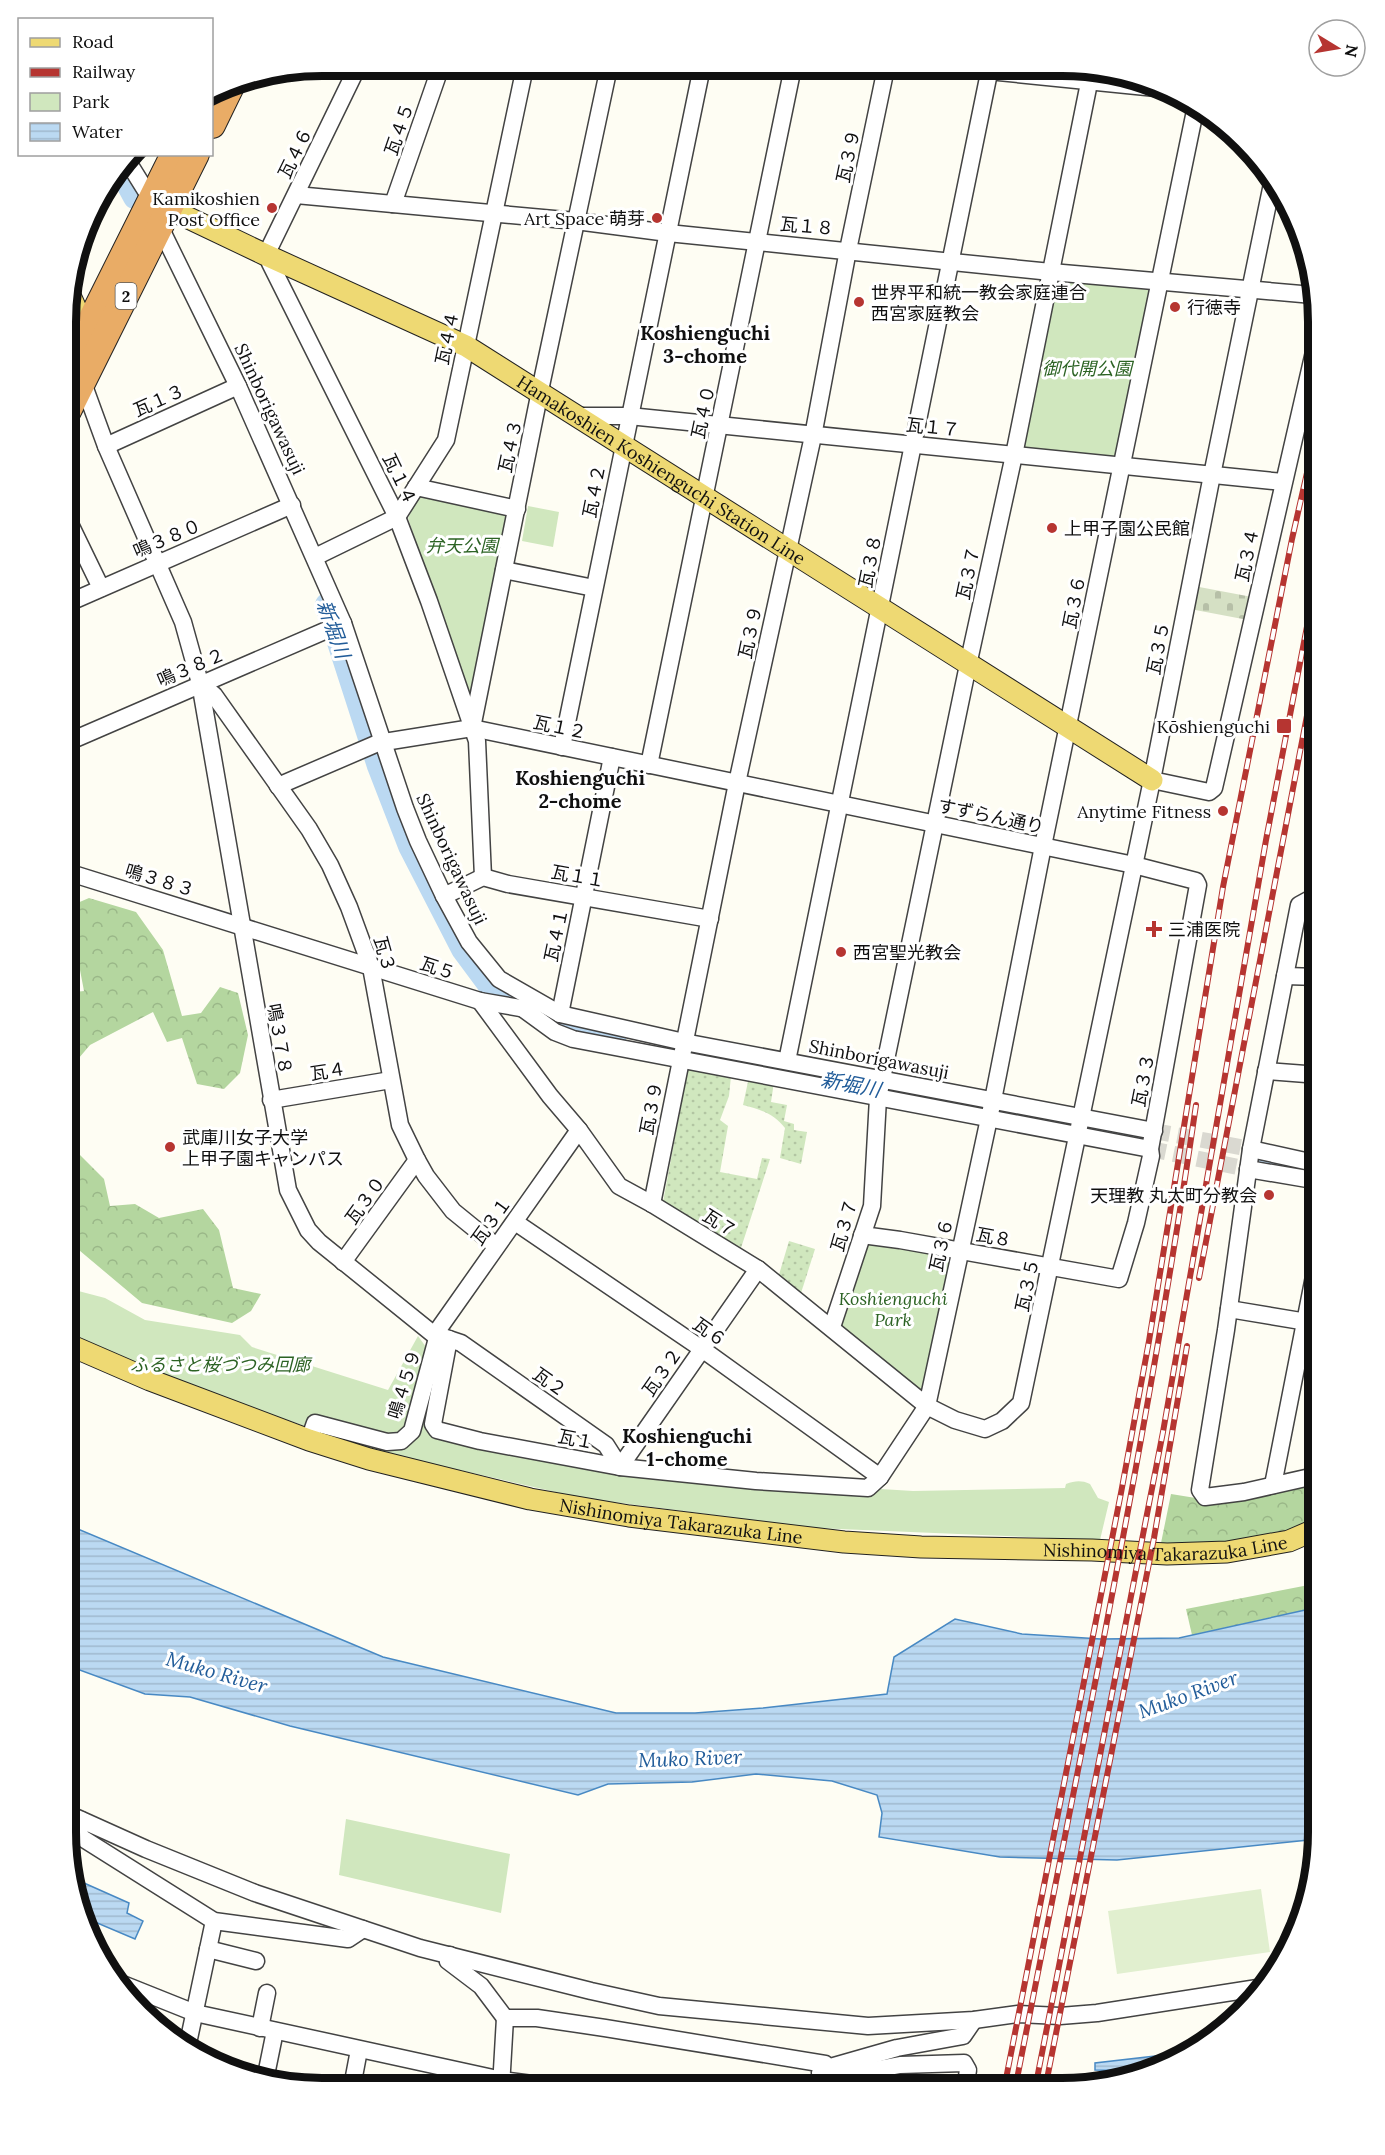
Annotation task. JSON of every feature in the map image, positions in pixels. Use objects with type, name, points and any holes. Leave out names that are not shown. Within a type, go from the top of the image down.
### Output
[{"type":"highway","points":[[213,122],[226,97]]},
{"type":"highway","name":"2","points":[[76,354],[160,212],[174,156]]},
{"type":"highway","name":"2","points":[[76,354],[195,156]]},
{"type":"main road","name":"Hamakoshien Koshienguchi Station Line","points":[[160,212],[267,256],[466,346],[1152,780]]},
{"type":"main road","name":"Nishinomiya Takarazuka Line","points":[[76,1348],[150,1380],[309,1440],[430,1476],[530,1499],[629,1516],[844,1542],[921,1547],[1197,1554],[1227,1552],[1289,1541],[1308,1532]]},
{"type":"street","name":"瓦４６","points":[[267,256],[353,76]]},
{"type":"street","name":"瓦４５","points":[[393,204],[438,76]]},
{"type":"street","name":"瓦４４","points":[[398,517],[446,440],[523,76]]},
{"type":"street","name":"瓦４３","points":[[472,728],[607,76]]},
{"type":"street","name":"瓦４２","points":[[562,747],[700,76]]},
{"type":"street","name":"瓦４０","points":[[649,765],[792,76]]},
{"type":"street","name":"瓦３９","points":[[652,1204],[737,783],[813,436],[848,250],[884,76]]},
{"type":"street","name":"瓦３８","points":[[787,1061],[988,76]]},
{"type":"street","name":"瓦３７","points":[[832,1327],[872,1206],[881,1089],[1090,79]]},
{"type":"street","name":"瓦３６","points":[[880,1477],[927,1406],[1194,115]]},
{"type":"street","name":"Shinborigawasuji","points":[[132,168],[160,212],[234,389],[287,507],[315,557],[377,744],[444,896],[469,942],[499,979],[560,1014],[682,1052],[787,1061],[881,1089],[990,1110],[1079,1126],[1154,1131]]},
{"type":"street","name":"瓦３５","points":[[985,1429],[1002,1421],[1023,1400],[1152,780],[1270,192]]},
{"type":"street","name":"瓦１８","points":[[296,195],[576,221],[668,233],[951,260],[1051,272],[1306,294]]},
{"type":"street","name":"瓦１４","points":[[267,256],[398,517],[472,728]]},
{"type":"street","name":"鳴３７８","points":[[76,363],[106,446],[183,622],[200,684],[288,1190],[308,1230],[343,1262],[443,1338]]},
{"type":"street","name":"瓦３４","points":[[1152,780],[1209,792],[1214,788],[1308,376]]},
{"type":"street","name":"瓦１３","points":[[106,446],[234,389]]},
{"type":"street","name":"瓦１７","points":[[579,416],[629,416],[1283,482]]},
{"type":"street","points":[[416,487],[517,509]]},
{"type":"street","name":"鳴３８０","points":[[76,599],[287,507]]},
{"type":"street","points":[[315,557],[398,517]]},
{"type":"street","points":[[76,536],[101,588]]},
{"type":"street","points":[[504,570],[594,588]]},
{"type":"street","name":"鳴３８２","points":[[76,738],[337,625]]},
{"type":"street","name":"瓦３","points":[[200,684],[214,694],[309,829],[329,863],[353,916],[371,967],[400,1125],[426,1176],[453,1211],[496,1246]]},
{"type":"street","points":[[444,896],[483,877],[477,741],[472,728]]},
{"type":"street","name":"瓦１２","points":[[278,786],[377,744],[472,728],[840,805]]},
{"type":"street","name":"瓦４１","points":[[560,1014],[612,757]]},
{"type":"street","name":"すずらん通り","points":[[840,805],[1134,865],[1192,879],[1198,885]]},
{"type":"street","name":"鳴３８３","points":[[76,875],[241,925]]},
{"type":"street","name":"瓦１１","points":[[483,877],[508,884],[710,919]]},
{"type":"street","name":"瓦３３","points":[[1119,1280],[1136,1222],[1151,1156],[1150,1149],[1198,885]]},
{"type":"street","points":[[1308,899],[1299,904],[1251,1149],[1229,1309],[1200,1490],[1205,1497],[1244,1492],[1308,1477]]},
{"type":"street","name":"瓦５","points":[[241,925],[480,1001],[560,1014]]},
{"type":"street","points":[[1285,976],[1308,977]]},
{"type":"street","name":"瓦７","points":[[480,1001],[619,1186],[758,1269],[927,1406],[955,1420],[985,1429]]},
{"type":"street","points":[[522,1008],[555,1032],[573,1039],[682,1052],[881,1089]]},
{"type":"street","points":[[1266,1071],[1308,1074]]},
{"type":"street","name":"瓦４","points":[[271,1100],[391,1080]]},
{"type":"street","points":[[1079,1126],[1150,1149]]},
{"type":"street","name":"瓦３１","points":[[443,1338],[440,1327],[579,1130]]},
{"type":"street","points":[[1251,1149],[1308,1162]]},
{"type":"street","name":"瓦３０","points":[[343,1262],[417,1160]]},
{"type":"street","points":[[1248,1169],[1308,1179]]},
{"type":"street","name":"瓦６","points":[[515,1222],[702,1349],[880,1477]]},
{"type":"street","name":"瓦８","points":[[862,1235],[1119,1280]]},
{"type":"street","name":"瓦３２","points":[[620,1467],[758,1269]]},
{"type":"street","points":[[1229,1309],[1308,1322]]},
{"type":"street","name":"鳴４５９","points":[[309,1440],[315,1423],[387,1442],[401,1441],[412,1431],[443,1338]]},
{"type":"street","name":"瓦２","points":[[443,1338],[461,1343],[606,1445],[620,1467]]},
{"type":"street","name":"瓦１","points":[[443,1338],[433,1424],[437,1430],[480,1441],[620,1467],[756,1482],[868,1488],[880,1477]]},
{"type":"street","points":[[1273,1485],[1308,1340]]},
{"type":"street","points":[[76,1817],[146,1849],[255,1893],[363,1929],[450,1955],[659,2006],[868,2026],[974,2020],[1018,2014],[1060,2016],[1097,2013],[1252,1989]]},
{"type":"street","points":[[76,1826],[79,1836],[214,1921],[348,1940],[363,1929]]},
{"type":"street","points":[[189,2039],[214,1921]]},
{"type":"street","points":[[208,1949],[256,1961]]},
{"type":"street","points":[[450,1955],[448,1961],[453,1967],[481,1986],[504,2018],[501,2078]]},
{"type":"street","points":[[132,1988],[195,2013],[476,2078]]},
{"type":"street","points":[[265,2072],[267,1993]]},
{"type":"street","points":[[1198,1998],[1243,1999]]},
{"type":"street","points":[[504,2018],[537,2018],[605,2028],[825,2064],[827,2068]]},
{"type":"street","points":[[812,2078],[827,2068],[897,2048],[963,2036],[974,2020]]},
{"type":"street","points":[[354,2078],[359,2050]]},
{"type":"street","points":[[836,2078],[900,2065],[963,2063],[968,2070],[967,2078]]},
{"type":"green space","name":"御代開公園","points":[[1060,278],[1152,290],[1117,461],[1026,451],[1022,446],[1056,281]]},
{"type":"green space","name":"弁天公園","points":[[420,493],[513,511],[473,697],[467,697],[408,518]]},
{"type":"green space","points":[[528,506],[559,512],[553,547],[522,541]]},
{"type":"green space","points":[[1194,586],[1252,597],[1248,620],[1190,609]]},
{"type":"green space","points":[[89,898],[136,912],[163,950],[182,1016],[201,1013],[220,987],[238,993],[248,1035],[240,1073],[224,1089],[197,1084],[182,1038],[167,1042],[153,1012],[90,1045],[76,1061],[76,992],[84,991],[76,949],[76,904]]},
{"type":"green space","points":[[688,1068],[731,1076],[729,1096],[720,1120],[728,1126],[720,1172],[757,1179],[762,1158],[770,1159],[741,1248],[663,1202]]},
{"type":"green space","points":[[749,1077],[774,1082],[771,1102],[787,1105],[784,1121],[794,1124],[794,1130],[807,1132],[801,1164],[780,1158],[785,1128],[781,1123],[766,1113],[743,1105]]},
{"type":"green space","points":[[76,1151],[104,1179],[110,1206],[135,1204],[159,1218],[203,1209],[219,1230],[233,1288],[261,1294],[251,1311],[232,1323],[142,1303],[76,1248]]},
{"type":"green space","name":"Koshienguchi Park","points":[[871,1240],[948,1253],[953,1260],[921,1394],[834,1325],[865,1245]]},
{"type":"green space","points":[[789,1241],[815,1249],[801,1293],[778,1278]]},
{"type":"green space","name":"ふるさと桜づつみ回廊","points":[[76,1290],[105,1298],[145,1320],[240,1335],[252,1347],[388,1390],[418,1336],[439,1365],[425,1426],[451,1442],[756,1490],[913,1491],[1065,1488],[1066,1484],[1081,1481],[1090,1484],[1098,1498],[1109,1502],[1100,1540],[815,1528],[582,1498],[380,1452],[160,1376],[76,1339]]},
{"type":"green space","points":[[1308,1482],[1308,1524],[1282,1534],[1242,1542],[1161,1543],[1171,1494],[1208,1500]]},
{"type":"green space","points":[[1308,1585],[1308,1609],[1192,1635],[1186,1609]]},
{"type":"green space","points":[[346,1819],[510,1854],[501,1913],[339,1875]]},
{"type":"green space","points":[[1261,1889],[1270,1952],[1117,1974],[1108,1911]]},
{"type":"water","name":"Muko River","points":[[76,1528],[383,1657],[616,1713],[695,1713],[887,1694],[894,1657],[955,1619],[1022,1634],[1101,1639],[1179,1638],[1308,1609],[1308,1840],[1117,1860],[1000,1857],[879,1837],[882,1813],[877,1795],[832,1781],[756,1774],[692,1782],[608,1784],[578,1795],[290,1726],[190,1697],[145,1694],[76,1669]]},
{"type":"water","points":[[81,1882],[129,1903],[127,1913],[143,1921],[135,1939],[93,1921]]},
{"type":"water","points":[[1168,2055],[1124,2070],[1095,2070],[1095,2063]]},
{"type":"waterway","name":"新堀川","points":[[124,177],[135,197]]},
{"type":"waterway","name":"新堀川","points":[[327,605],[379,766],[410,846],[463,949],[489,984],[504,994]]},
{"type":"waterway","name":"新堀川","points":[[557,1024],[614,1039]]},
{"type":"waterway","name":"新堀川","points":[[1067,1125],[1147,1139]]},
{"type":"waterway","name":"新堀川","points":[[1258,1161],[1308,1171]]},
{"type":"tunnel","points":[[1154,1131],[1251,1149]]},
{"type":"tunnel","points":[[1150,1149],[1248,1169]]},
{"type":"railway","points":[[1006,2078],[1149,1341],[1223,887],[1308,468]]},
{"type":"railway","points":[[1037,2078],[1163,1432],[1266,840],[1308,621]]},
{"type":"railway","points":[[1199,1278],[1308,710]]},
{"type":"railway","points":[[1017,2078],[1135,1475],[1196,1105]]},
{"type":"railway","points":[[1047,2078],[1154,1538],[1187,1346]]},
{"type":"place","name":"Kamikoshien Post Office","points":[[272,208]]},
{"type":"place","name":"Art Space 萌芽","points":[[657,218]]},
{"type":"place","name":"世界平和統一教会家庭連合 西宮家庭教会","points":[[859,302]]},
{"type":"place","name":"行徳寺","points":[[1175,307]]},
{"type":"place","name":"上甲子園公民館","points":[[1052,528]]},
{"type":"place","name":"Kōshienguchi","points":[[1284,726]]},
{"type":"place","name":"Anytime Fitness","points":[[1223,811]]},
{"type":"place","name":"三浦医院","points":[[1154,929]]},
{"type":"place","name":"西宮聖光教会","points":[[841,952]]},
{"type":"place","name":"武庫川女子大学 上甲子園キャンパス","points":[[170,1147]]},
{"type":"place","name":"天理教 丸太町分教会","points":[[1269,1195]]},
{"type":"district","name":"Koshienguchi 3-chome","points":[[705,344]]},
{"type":"district","name":"Koshienguchi 2-chome","points":[[580,788]]},
{"type":"district","name":"Koshienguchi 1-chome","points":[[687,1446]]}]
